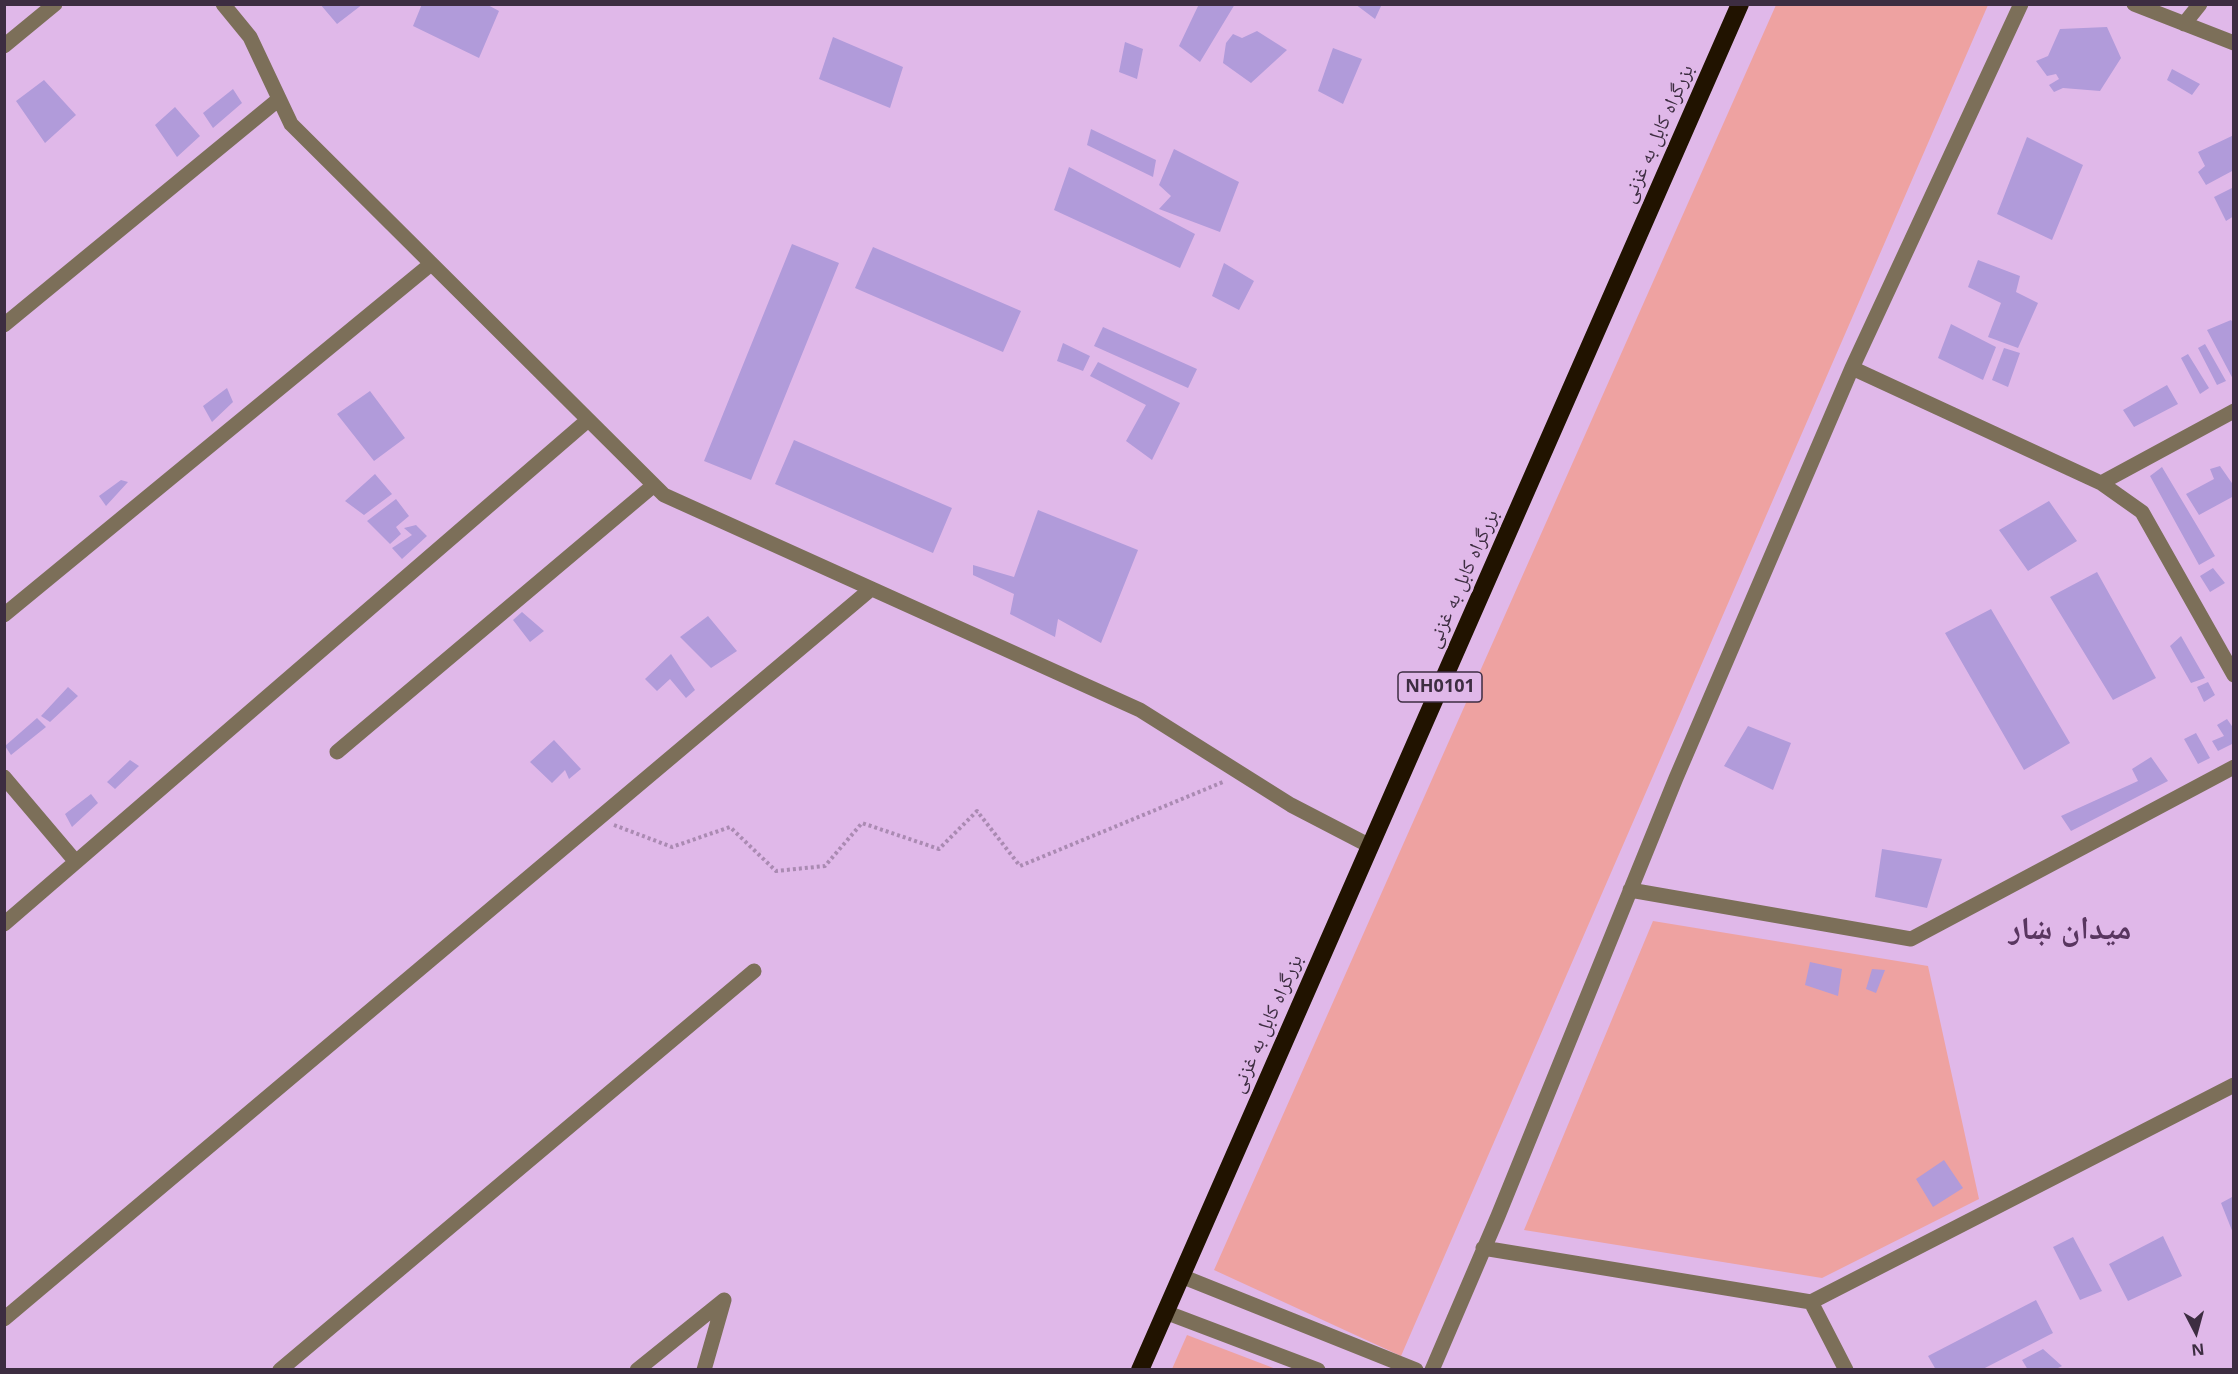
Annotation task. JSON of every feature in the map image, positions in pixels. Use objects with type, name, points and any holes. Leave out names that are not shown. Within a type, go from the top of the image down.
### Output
[{"type":"highway","name":"بزرگراه کابل به غزنی","points":[[1140,1370],[1740,4]]},
{"type":"street","points":[[4,46],[55,4]]},
{"type":"street","points":[[223,4],[250,37],[291,124],[664,495],[1140,710],[1291,805],[1370,846]]},
{"type":"street","points":[[1432,1370],[1482,1248],[1498,1216],[1630,890],[1852,368],[2021,4]]},
{"type":"street","points":[[2134,4],[2234,43]]},
{"type":"street","points":[[2184,24],[2200,4]]},
{"type":"street","points":[[4,325],[279,99]]},
{"type":"street","points":[[4,615],[431,264]]},
{"type":"street","points":[[1852,368],[2102,483],[2142,512],[2234,675]]},
{"type":"street","points":[[2102,483],[2234,411]]},
{"type":"street","points":[[4,924],[588,420]]},
{"type":"street","points":[[337,752],[654,485]]},
{"type":"street","points":[[4,1319],[871,589]]},
{"type":"street","points":[[1630,890],[1911,939],[2234,767]]},
{"type":"street","points":[[4,777],[76,862]]},
{"type":"street","points":[[280,1370],[754,971]]},
{"type":"street","points":[[1482,1248],[1811,1302],[2234,1085]]},
{"type":"street","points":[[1180,1276],[1416,1370]]},
{"type":"street","points":[[637,1370],[724,1300],[704,1370]]},
{"type":"street","points":[[1811,1302],[1846,1370]]},
{"type":"street","points":[[1165,1312],[1318,1370]]},
{"type":"path","points":[[598,819],[672,847],[730,827],[776,871],[825,866],[862,823],[939,849],[977,811],[1020,866],[1241,774]]},
{"type":"shaded area","points":[[1776,5],[1988,5],[1401,1356],[1214,1270]]},
{"type":"shaded area","points":[[1653,921],[1928,966],[1979,1199],[1822,1278],[1524,1230]]},
{"type":"shaded area","points":[[1187,1335],[1276,1369],[1172,1369]]},
{"type":"building","points":[[320,4],[363,4],[337,24]]},
{"type":"building","points":[[422,4],[486,4],[499,11],[479,58],[413,26]]},
{"type":"building","points":[[1199,4],[1235,4],[1200,62],[1179,46]]},
{"type":"building","points":[[1355,4],[1382,4],[1375,19]]},
{"type":"building","points":[[2107,27],[2121,58],[2100,91],[2063,88],[2054,92],[2049,85],[2059,79],[2056,74],[2047,76],[2036,61],[2048,56],[2060,29]]},
{"type":"building","points":[[1257,31],[1287,50],[1251,83],[1223,63],[1226,43],[1233,34],[1242,38]]},
{"type":"building","points":[[833,37],[903,67],[890,108],[819,79]]},
{"type":"building","points":[[1125,42],[1143,49],[1137,79],[1119,72]]},
{"type":"building","points":[[1333,48],[1362,59],[1343,104],[1318,91]]},
{"type":"building","points":[[2172,69],[2200,84],[2192,95],[2167,80]]},
{"type":"building","points":[[44,80],[76,115],[45,143],[16,101]]},
{"type":"building","points":[[233,89],[242,103],[213,128],[203,113]]},
{"type":"building","points":[[175,107],[200,136],[177,157],[155,125]]},
{"type":"building","points":[[1091,129],[1156,160],[1153,177],[1087,145]]},
{"type":"building","points":[[2234,135],[2234,170],[2206,185],[2198,172],[2205,166],[2198,152]]},
{"type":"building","points":[[2027,137],[2083,165],[2052,240],[1997,214]]},
{"type":"building","points":[[1174,149],[1239,182],[1220,232],[1159,209],[1171,196],[1159,185]]},
{"type":"building","points":[[1069,167],[1195,234],[1180,268],[1054,210]]},
{"type":"building","points":[[2234,187],[2234,216],[2226,221],[2214,197]]},
{"type":"building","points":[[792,244],[839,263],[751,480],[704,461]]},
{"type":"building","points":[[873,247],[1021,311],[1003,352],[855,288]]},
{"type":"building","points":[[1978,260],[2020,276],[2016,292],[2038,303],[2018,348],[1988,337],[2001,303],[1968,287]]},
{"type":"building","points":[[1224,263],[1254,281],[1239,310],[1212,296]]},
{"type":"building","points":[[2231,320],[2234,324],[2234,381],[2207,330]]},
{"type":"building","points":[[1951,324],[1996,347],[1983,380],[1938,358]]},
{"type":"building","points":[[1103,327],[1197,369],[1188,388],[1094,346]]},
{"type":"building","points":[[1063,343],[1090,356],[1083,371],[1057,361]]},
{"type":"building","points":[[2205,344],[2226,381],[2217,385],[2198,348]]},
{"type":"building","points":[[2004,348],[2020,353],[2008,387],[1992,380]]},
{"type":"building","points":[[2188,354],[2209,388],[2200,394],[2181,358]]},
{"type":"building","points":[[1098,362],[1180,403],[1152,460],[1126,441],[1146,405],[1090,376]]},
{"type":"building","points":[[2167,385],[2178,404],[2134,427],[2123,410]]},
{"type":"building","points":[[227,388],[233,402],[212,422],[203,406]]},
{"type":"building","points":[[370,391],[405,438],[374,461],[337,414]]},
{"type":"building","points":[[794,440],[952,508],[933,553],[775,484]]},
{"type":"building","points":[[2220,466],[2234,486],[2234,496],[2199,515],[2186,494],[2214,479],[2210,469]]},
{"type":"building","points":[[2162,467],[2215,556],[2199,565],[2150,476]]},
{"type":"building","points":[[375,474],[392,494],[364,515],[345,501]]},
{"type":"building","points":[[121,480],[128,482],[106,506],[99,496]]},
{"type":"building","points":[[396,499],[409,516],[396,527],[401,534],[390,544],[367,521]]},
{"type":"building","points":[[2049,501],[2077,541],[2028,571],[1999,530]]},
{"type":"building","points":[[1038,510],[1138,550],[1101,643],[1058,619],[1055,637],[1010,614],[1014,594],[973,575],[973,565],[1014,577]]},
{"type":"building","points":[[416,525],[427,536],[402,559],[392,548],[412,535],[404,528]]},
{"type":"building","points":[[2213,568],[2225,583],[2210,592],[2200,576]]},
{"type":"building","points":[[2097,572],[2156,678],[2113,700],[2050,597]]},
{"type":"building","points":[[1991,609],[2070,743],[2024,770],[1945,633]]},
{"type":"building","points":[[522,612],[544,631],[530,642],[513,620]]},
{"type":"building","points":[[708,616],[737,651],[711,668],[680,637]]},
{"type":"building","points":[[2181,636],[2205,678],[2191,683],[2170,646]]},
{"type":"building","points":[[671,654],[695,690],[686,698],[670,679],[657,691],[645,679]]},
{"type":"building","points":[[2208,682],[2215,695],[2204,702],[2197,687]]},
{"type":"building","points":[[68,687],[78,696],[50,722],[41,716]]},
{"type":"building","points":[[37,718],[46,727],[11,755],[5,746]]},
{"type":"building","points":[[2227,719],[2234,729],[2234,743],[2218,751],[2212,741],[2224,736],[2217,725]]},
{"type":"building","points":[[1748,726],[1791,743],[1773,790],[1724,766]]},
{"type":"building","points":[[2196,733],[2210,758],[2198,764],[2184,739]]},
{"type":"building","points":[[554,740],[581,769],[569,779],[565,770],[552,783],[530,762]]},
{"type":"building","points":[[2151,757],[2168,781],[2071,831],[2061,816],[2138,781],[2132,769]]},
{"type":"building","points":[[130,760],[139,766],[115,789],[107,782]]},
{"type":"building","points":[[91,794],[98,803],[72,827],[65,814]]},
{"type":"building","points":[[1882,849],[1942,859],[1927,908],[1875,897]]},
{"type":"building","points":[[1810,962],[1842,969],[1838,996],[1805,985]]},
{"type":"building","points":[[1872,969],[1885,970],[1876,993],[1866,989]]},
{"type":"building","points":[[1944,1160],[1963,1188],[1933,1207],[1916,1179]]},
{"type":"building","points":[[2234,1196],[2234,1233],[2233,1233],[2221,1203]]},
{"type":"building","points":[[2163,1236],[2182,1276],[2128,1301],[2109,1264]]},
{"type":"building","points":[[2073,1237],[2102,1291],[2080,1300],[2053,1247]]},
{"type":"building","points":[[2036,1300],[2053,1333],[1981,1370],[1936,1370],[1928,1356]]},
{"type":"building","points":[[2043,1349],[2062,1366],[2054,1370],[2028,1370],[2022,1360]]},
{"type":"district","name":"میدان ښار","points":[[2070,930]]}]
